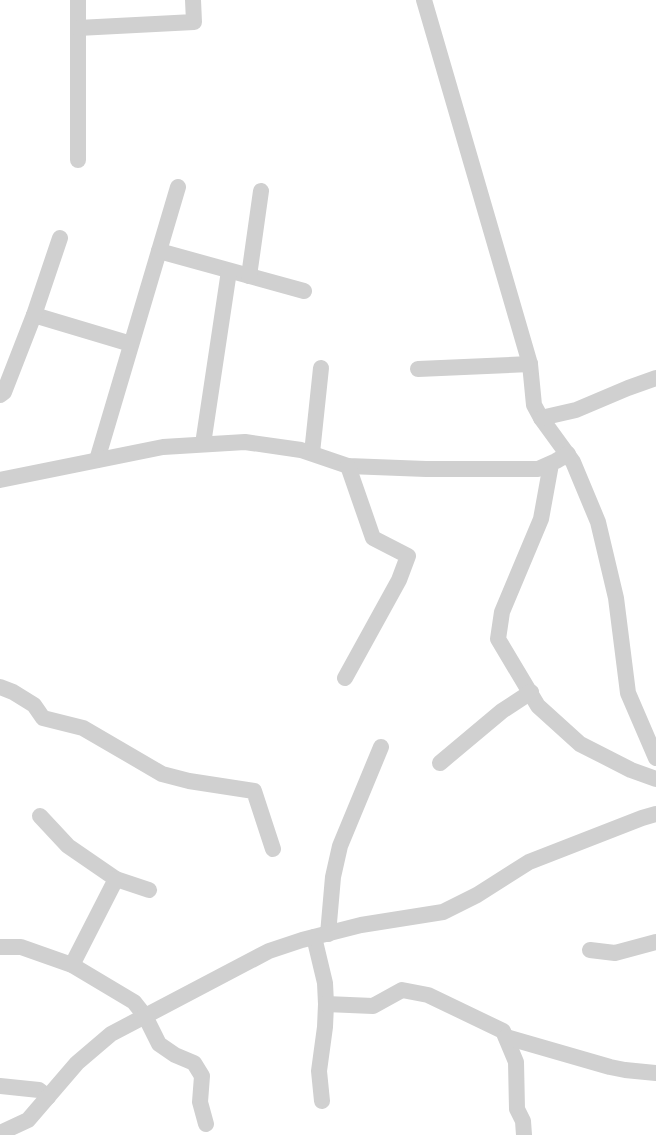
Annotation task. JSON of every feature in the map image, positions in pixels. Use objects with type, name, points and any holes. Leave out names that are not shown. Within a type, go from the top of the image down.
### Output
[{"type":"street","points":[[78,0],[78,160]]},
{"type":"street","points":[[78,28],[194,22],[193,0]]},
{"type":"street","points":[[424,0],[530,364],[534,405],[573,462],[598,522],[616,598],[628,693],[656,758]]},
{"type":"street","points":[[97,460],[178,187]]},
{"type":"street","points":[[250,276],[261,191]]},
{"type":"street","points":[[0,395],[4,392],[34,315],[60,238]]},
{"type":"street","points":[[159,251],[304,291]]},
{"type":"street","points":[[203,444],[229,271]]},
{"type":"street","points":[[34,315],[131,344]]},
{"type":"street","points":[[418,369],[530,364]]},
{"type":"street","points":[[312,453],[321,368]]},
{"type":"street","points":[[542,418],[576,410],[656,378]]},
{"type":"street","points":[[0,480],[163,447],[245,442],[301,450],[348,466],[426,469],[538,469],[551,464],[568,454]]},
{"type":"street","points":[[551,464],[541,519],[502,612],[498,639],[538,706],[580,744],[632,770],[656,779]]},
{"type":"street","points":[[345,678],[399,580],[408,556],[374,538],[348,466]]},
{"type":"street","points":[[0,686],[34,705],[43,718],[83,728],[162,774],[189,781],[254,791],[273,850]]},
{"type":"street","points":[[440,763],[502,711],[531,692]]},
{"type":"street","points":[[322,1101],[319,1071],[325,1027],[326,1004],[321,935],[340,846],[381,748]]},
{"type":"street","points":[[0,1133],[28,1120],[76,1063],[111,1034],[269,951],[321,935],[361,925],[443,912],[477,895],[529,862],[642,818],[656,814]]},
{"type":"street","points":[[40,816],[68,846],[116,879],[149,890]]},
{"type":"street","points":[[72,965],[116,879]]},
{"type":"street","points":[[590,950],[615,953],[656,942]]},
{"type":"street","points":[[0,947],[20,947],[72,965],[134,1002],[145,1016],[159,1044],[175,1055],[194,1063],[202,1076],[200,1102],[206,1124]]},
{"type":"street","points":[[326,1004],[374,1006],[402,990],[428,995],[503,1031],[516,1062],[517,1109],[523,1121],[524,1135]]},
{"type":"street","points":[[506,1038],[610,1067],[656,1073]]},
{"type":"street","points":[[0,1086],[39,1090],[48,1097]]}]
